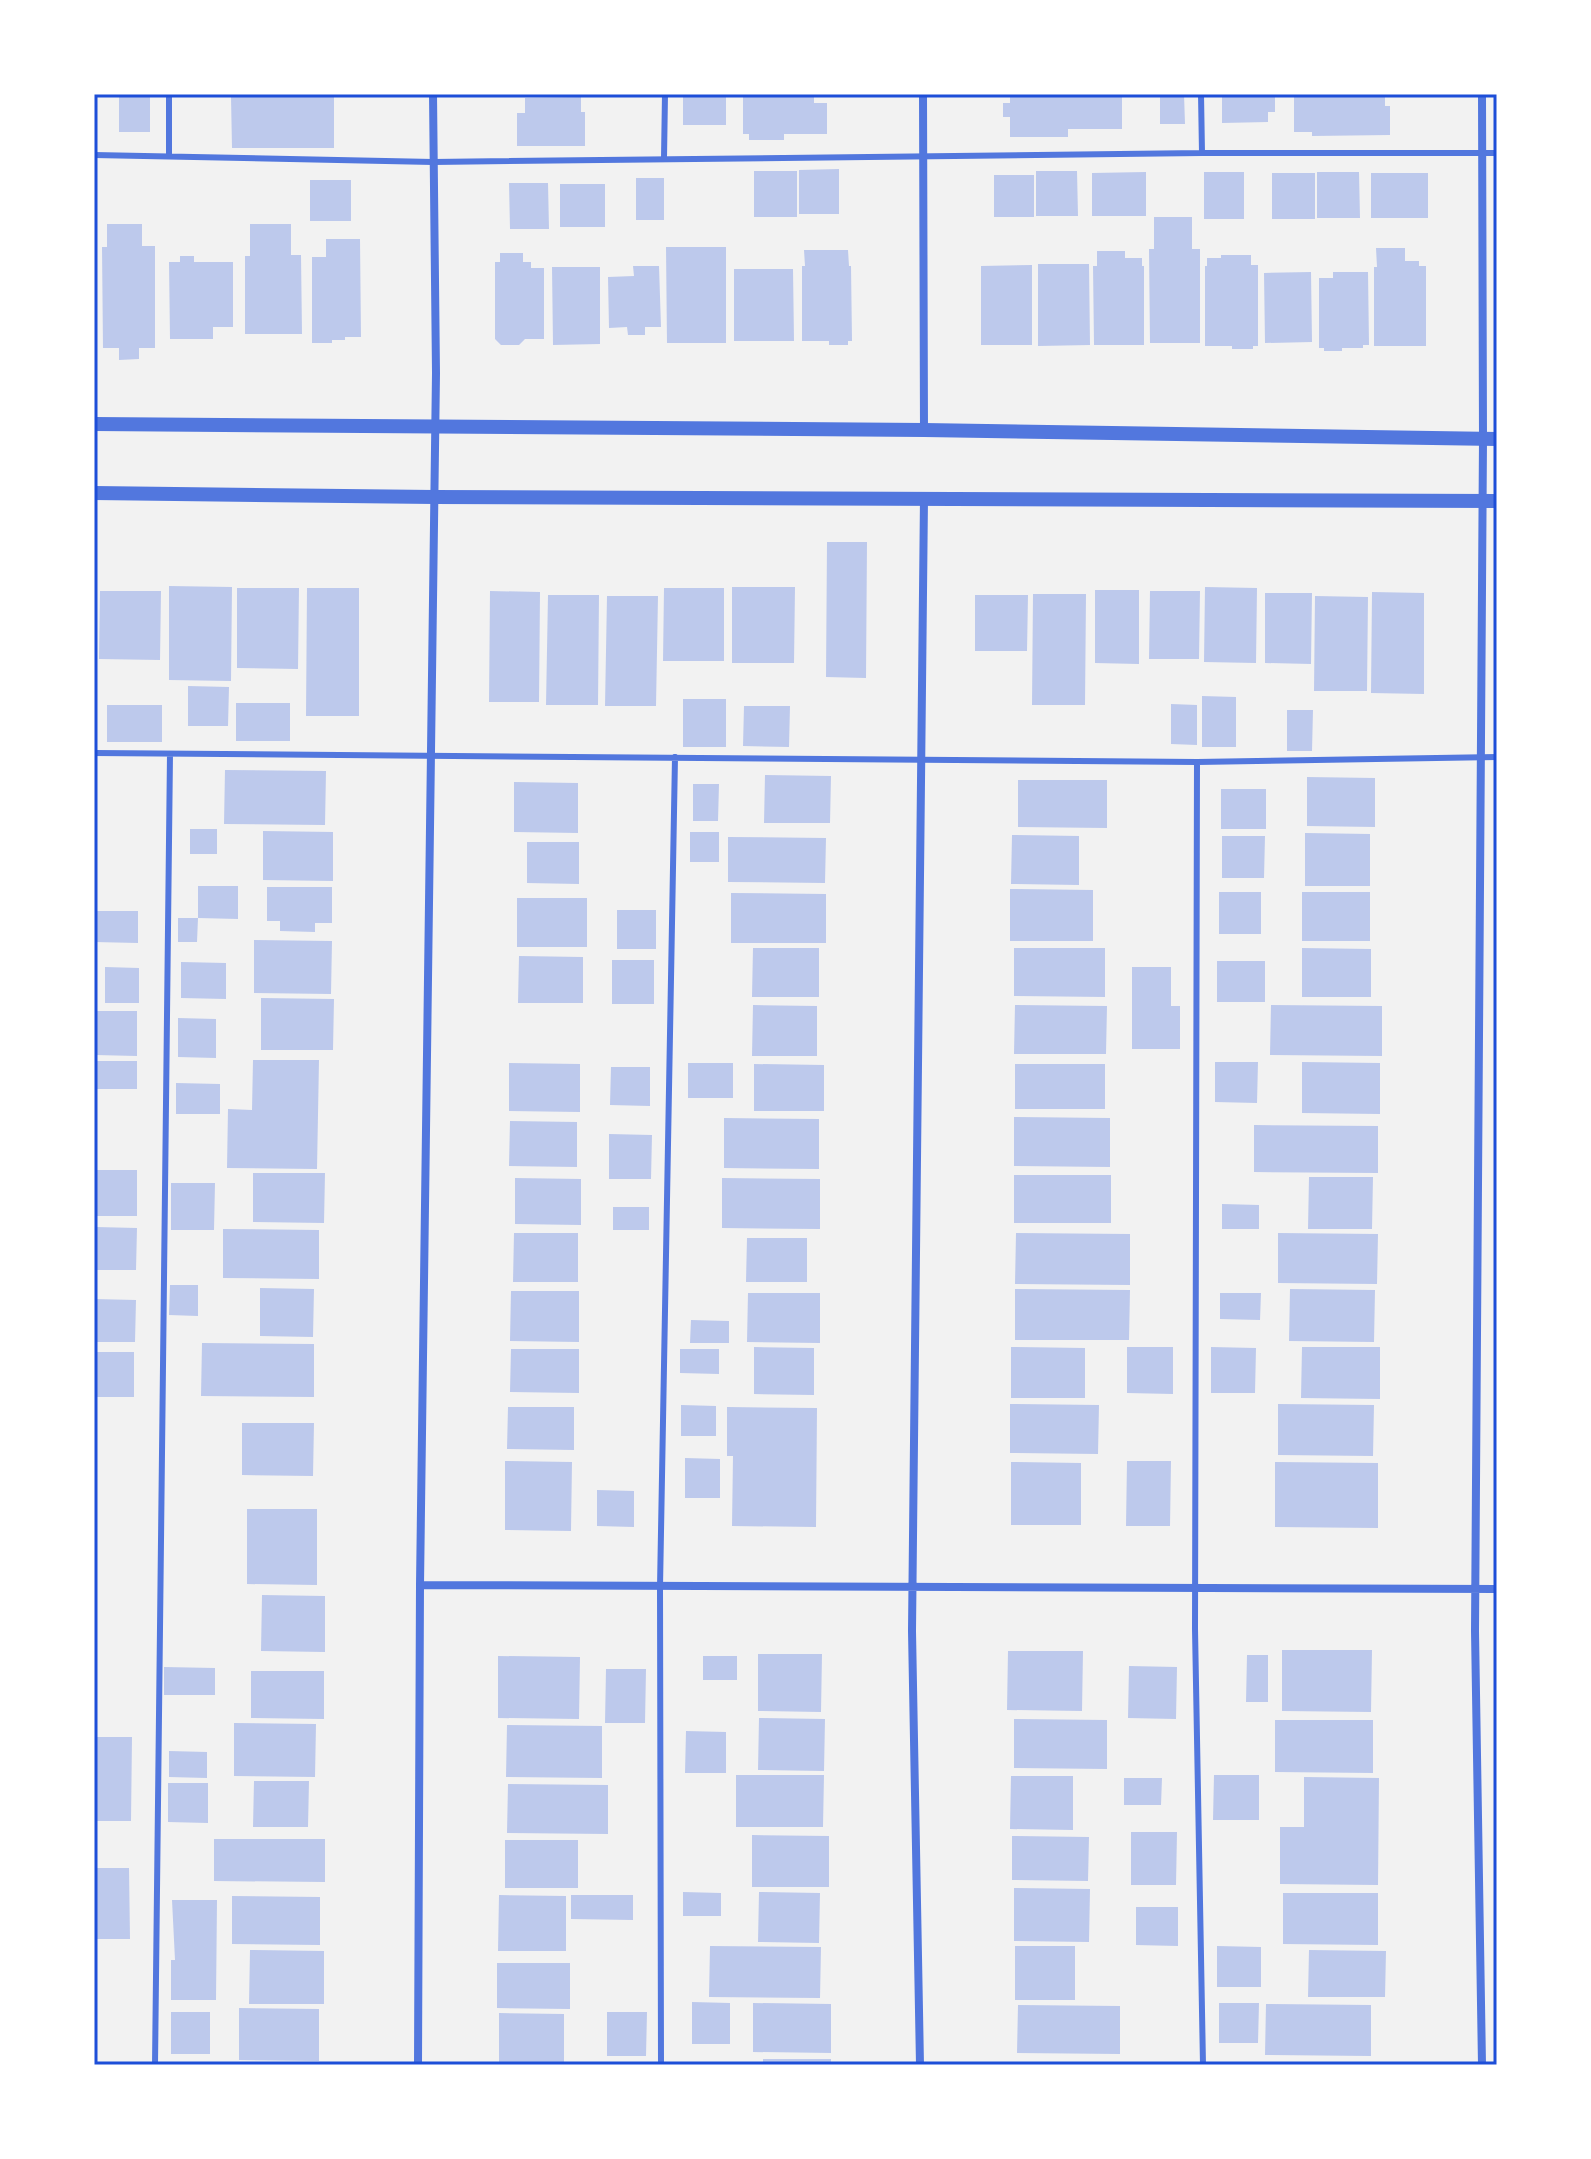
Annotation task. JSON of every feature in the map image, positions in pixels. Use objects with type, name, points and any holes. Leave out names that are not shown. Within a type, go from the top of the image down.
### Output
[{"type":"street","points":[[418,2065],[420,1585],[435,425],[433,94]]},
{"type":"street","points":[[923,94],[924,430]]},
{"type":"street","points":[[1482,94],[1490,439],[1481,756],[1475,1589],[1482,2065]]},
{"type":"street","points":[[94,424],[924,430],[1490,439]]},
{"type":"street","points":[[94,493],[1490,501]]},
{"type":"street","points":[[920,2065],[912,1587],[924,497]]},
{"type":"street","points":[[420,1585],[1497,1589]]},
{"type":"lane","points":[[169,94],[169,156]]},
{"type":"lane","points":[[664,158],[665,94]]},
{"type":"lane","points":[[1201,94],[1202,153]]},
{"type":"lane","points":[[94,155],[433,162],[1202,153],[1497,153]]},
{"type":"lane","points":[[94,753],[1197,762],[1497,757]]},
{"type":"lane","points":[[155,2065],[170,754]]},
{"type":"lane","points":[[661,2065],[660,1587],[675,757]]},
{"type":"lane","points":[[1197,762],[1196,1586],[1203,2065]]},
{"type":"building","points":[[119,94],[150,94],[150,132],[119,132]]},
{"type":"building","points":[[683,94],[726,94],[726,125],[683,125]]},
{"type":"building","points":[[743,94],[814,94],[814,103],[827,103],[827,134],[784,134],[784,140],[749,140],[749,134],[743,134]]},
{"type":"building","points":[[1010,94],[1122,94],[1122,129],[1068,129],[1068,137],[1010,137],[1010,117],[1003,117],[1003,103],[1010,103]]},
{"type":"building","points":[[1160,94],[1184,94],[1185,124],[1160,124]]},
{"type":"building","points":[[1222,94],[1275,94],[1275,112],[1268,112],[1268,122],[1222,123]]},
{"type":"building","points":[[1294,94],[1385,94],[1385,106],[1390,106],[1390,135],[1312,136],[1312,132],[1294,132]]},
{"type":"building","points":[[231,97],[334,97],[334,148],[232,148]]},
{"type":"building","points":[[581,97],[581,112],[585,112],[585,146],[517,146],[517,113],[525,113],[525,98]]},
{"type":"building","points":[[839,169],[839,214],[799,214],[799,170]]},
{"type":"building","points":[[754,171],[797,171],[797,217],[754,217]]},
{"type":"building","points":[[1036,171],[1077,171],[1078,216],[1036,216]]},
{"type":"building","points":[[1146,172],[1146,216],[1092,216],[1092,173]]},
{"type":"building","points":[[1204,172],[1244,172],[1244,219],[1204,219]]},
{"type":"building","points":[[1317,172],[1359,172],[1360,218],[1317,218]]},
{"type":"building","points":[[1272,173],[1315,173],[1315,219],[1272,219]]},
{"type":"building","points":[[1371,173],[1428,173],[1428,218],[1371,218]]},
{"type":"building","points":[[994,175],[1034,175],[1034,217],[994,217]]},
{"type":"building","points":[[636,178],[664,178],[664,220],[636,220]]},
{"type":"building","points":[[310,180],[351,180],[351,221],[310,221]]},
{"type":"building","points":[[509,183],[548,183],[549,229],[510,229]]},
{"type":"building","points":[[560,184],[605,184],[605,227],[560,227]]},
{"type":"building","points":[[1154,217],[1192,217],[1192,249],[1200,249],[1200,343],[1150,343],[1149,249],[1154,249]]},
{"type":"building","points":[[107,224],[142,224],[142,246],[155,246],[155,348],[139,348],[139,359],[119,360],[119,348],[103,348],[102,247],[107,247]]},
{"type":"building","points":[[250,224],[291,224],[291,255],[301,255],[302,334],[245,334],[245,256],[250,256]]},
{"type":"building","points":[[326,239],[360,239],[361,337],[345,337],[345,340],[332,340],[332,343],[312,343],[312,257],[326,257]]},
{"type":"building","points":[[666,247],[726,247],[726,343],[667,343]]},
{"type":"building","points":[[1376,248],[1405,248],[1405,261],[1419,261],[1419,266],[1426,266],[1426,346],[1374,346]]},
{"type":"building","points":[[804,250],[848,250],[852,341],[848,341],[848,345],[802,341]]},
{"type":"building","points":[[1097,251],[1125,251],[1125,258],[1142,258],[1144,345],[1094,345],[1093,266],[1097,266]]},
{"type":"building","points":[[500,253],[523,253],[523,262],[531,262],[531,268],[544,268],[544,339],[525,339],[519,345],[501,345],[495,339],[495,262],[500,262]]},
{"type":"building","points":[[1221,255],[1251,255],[1251,265],[1258,265],[1258,346],[1253,346],[1253,349],[1205,346],[1205,266],[1207,258],[1221,258]]},
{"type":"building","points":[[180,256],[194,256],[194,262],[233,262],[233,327],[213,327],[213,339],[170,339],[169,262],[180,262]]},
{"type":"building","points":[[1038,264],[1089,264],[1090,345],[1038,346]]},
{"type":"building","points":[[1032,265],[1032,345],[981,345],[981,266]]},
{"type":"building","points":[[633,266],[659,266],[661,327],[645,327],[645,335],[628,335],[627,327],[609,328],[608,277],[634,276]]},
{"type":"building","points":[[552,267],[600,267],[600,344],[553,345]]},
{"type":"building","points":[[734,269],[793,269],[794,341],[734,341]]},
{"type":"building","points":[[1311,272],[1312,342],[1265,343],[1264,273]]},
{"type":"building","points":[[1333,272],[1368,272],[1369,345],[1363,345],[1363,348],[1324,351],[1324,348],[1319,348],[1319,278],[1333,278]]},
{"type":"building","points":[[827,542],[867,542],[866,678],[826,677]]},
{"type":"building","points":[[169,586],[232,587],[231,681],[169,680]]},
{"type":"building","points":[[732,587],[795,587],[794,663],[732,663]]},
{"type":"building","points":[[1205,587],[1257,588],[1256,663],[1204,662]]},
{"type":"building","points":[[237,588],[299,588],[298,669],[237,668]]},
{"type":"building","points":[[307,588],[359,588],[359,716],[306,716]]},
{"type":"building","points":[[664,588],[724,588],[724,661],[663,661]]},
{"type":"building","points":[[1095,590],[1139,590],[1139,664],[1095,663]]},
{"type":"building","points":[[100,591],[161,591],[160,660],[99,659]]},
{"type":"building","points":[[490,591],[540,592],[539,702],[489,702]]},
{"type":"building","points":[[1150,591],[1200,591],[1199,659],[1149,659]]},
{"type":"building","points":[[1372,592],[1424,593],[1424,694],[1371,693]]},
{"type":"building","points":[[1265,593],[1312,593],[1311,664],[1265,663]]},
{"type":"building","points":[[1033,594],[1086,594],[1085,705],[1032,705]]},
{"type":"building","points":[[548,595],[599,595],[598,705],[546,705]]},
{"type":"building","points":[[975,595],[1028,595],[1027,651],[975,651]]},
{"type":"building","points":[[607,596],[658,596],[656,706],[605,706]]},
{"type":"building","points":[[1315,596],[1368,597],[1367,691],[1314,691]]},
{"type":"building","points":[[188,686],[229,687],[228,726],[188,726]]},
{"type":"building","points":[[1202,696],[1236,697],[1236,747],[1202,747]]},
{"type":"building","points":[[683,699],[726,699],[726,747],[683,747]]},
{"type":"building","points":[[236,703],[290,703],[290,741],[236,741]]},
{"type":"building","points":[[1171,704],[1197,705],[1197,745],[1171,744]]},
{"type":"building","points":[[107,705],[162,705],[162,742],[107,742]]},
{"type":"building","points":[[744,706],[790,706],[789,747],[743,746]]},
{"type":"building","points":[[1287,710],[1313,710],[1312,751],[1287,751]]},
{"type":"building","points":[[225,770],[326,771],[325,825],[224,824]]},
{"type":"building","points":[[765,775],[831,776],[830,823],[764,823]]},
{"type":"building","points":[[1307,777],[1375,778],[1375,827],[1307,826]]},
{"type":"building","points":[[1018,780],[1107,780],[1107,828],[1018,827]]},
{"type":"building","points":[[514,782],[578,783],[578,833],[514,832]]},
{"type":"building","points":[[693,784],[719,784],[718,821],[693,821]]},
{"type":"building","points":[[1221,789],[1266,789],[1266,829],[1221,829]]},
{"type":"building","points":[[190,829],[217,829],[217,854],[190,854]]},
{"type":"building","points":[[263,831],[333,832],[333,881],[263,880]]},
{"type":"building","points":[[690,832],[719,832],[719,862],[690,862]]},
{"type":"building","points":[[1305,833],[1370,834],[1370,886],[1305,886]]},
{"type":"building","points":[[1012,835],[1079,836],[1079,885],[1011,884]]},
{"type":"building","points":[[1222,836],[1265,836],[1264,878],[1222,878]]},
{"type":"building","points":[[728,837],[826,838],[825,883],[728,882]]},
{"type":"building","points":[[527,842],[579,842],[579,884],[527,883]]},
{"type":"building","points":[[198,886],[238,886],[238,919],[198,918]]},
{"type":"building","points":[[267,887],[332,887],[332,923],[315,923],[315,932],[280,931],[280,921],[267,921]]},
{"type":"building","points":[[1010,889],[1093,890],[1093,941],[1010,941]]},
{"type":"building","points":[[1219,892],[1261,892],[1261,934],[1219,934]]},
{"type":"building","points":[[1302,892],[1370,892],[1370,941],[1302,941]]},
{"type":"building","points":[[731,893],[826,894],[826,943],[731,943]]},
{"type":"building","points":[[517,898],[587,898],[587,947],[517,947]]},
{"type":"building","points":[[617,910],[656,910],[656,949],[617,949]]},
{"type":"building","points":[[94,911],[138,911],[138,943],[94,942]]},
{"type":"building","points":[[178,918],[198,918],[197,942],[178,942]]},
{"type":"building","points":[[254,940],[332,941],[331,994],[254,993]]},
{"type":"building","points":[[753,948],[819,948],[819,997],[752,997]]},
{"type":"building","points":[[1014,948],[1105,948],[1105,997],[1014,996]]},
{"type":"building","points":[[1302,948],[1371,949],[1371,997],[1302,997]]},
{"type":"building","points":[[519,956],[583,957],[583,1003],[518,1003]]},
{"type":"building","points":[[612,960],[654,960],[654,1004],[612,1004]]},
{"type":"building","points":[[1217,961],[1265,961],[1265,1002],[1217,1002]]},
{"type":"building","points":[[181,962],[226,963],[226,999],[181,998]]},
{"type":"building","points":[[105,967],[139,968],[139,1003],[105,1003]]},
{"type":"building","points":[[1132,967],[1171,967],[1171,1006],[1180,1006],[1180,1049],[1132,1049]]},
{"type":"building","points":[[261,998],[334,999],[333,1050],[261,1050]]},
{"type":"building","points":[[753,1005],[817,1006],[817,1056],[752,1056]]},
{"type":"building","points":[[1015,1005],[1107,1006],[1106,1054],[1014,1054]]},
{"type":"building","points":[[1271,1005],[1382,1006],[1382,1056],[1270,1055]]},
{"type":"building","points":[[95,1011],[137,1011],[137,1056],[95,1055]]},
{"type":"building","points":[[178,1018],[216,1019],[216,1058],[178,1057]]},
{"type":"building","points":[[253,1060],[319,1060],[317,1169],[227,1168],[228,1109],[252,1110]]},
{"type":"building","points":[[94,1061],[137,1061],[137,1089],[94,1089]]},
{"type":"building","points":[[1215,1062],[1258,1062],[1257,1103],[1215,1102]]},
{"type":"building","points":[[1302,1062],[1380,1063],[1380,1114],[1302,1113]]},
{"type":"building","points":[[509,1063],[580,1064],[580,1112],[509,1111]]},
{"type":"building","points":[[688,1063],[733,1063],[733,1098],[688,1098]]},
{"type":"building","points":[[754,1064],[824,1065],[824,1111],[754,1111]]},
{"type":"building","points":[[1015,1064],[1105,1064],[1105,1109],[1015,1109]]},
{"type":"building","points":[[611,1067],[650,1067],[650,1106],[610,1105]]},
{"type":"building","points":[[176,1083],[220,1084],[220,1114],[176,1114]]},
{"type":"building","points":[[1014,1117],[1110,1118],[1110,1167],[1014,1166]]},
{"type":"building","points":[[724,1118],[819,1119],[819,1169],[724,1168]]},
{"type":"building","points":[[510,1121],[577,1122],[577,1167],[509,1166]]},
{"type":"building","points":[[1254,1125],[1378,1126],[1378,1173],[1254,1172]]},
{"type":"building","points":[[609,1134],[652,1135],[651,1179],[609,1179]]},
{"type":"building","points":[[94,1170],[137,1170],[137,1216],[94,1216]]},
{"type":"building","points":[[253,1173],[325,1173],[324,1223],[253,1222]]},
{"type":"building","points":[[1014,1175],[1111,1175],[1111,1223],[1014,1223]]},
{"type":"building","points":[[1309,1177],[1373,1177],[1372,1229],[1308,1229]]},
{"type":"building","points":[[515,1178],[581,1179],[581,1225],[515,1224]]},
{"type":"building","points":[[722,1178],[820,1179],[820,1229],[722,1228]]},
{"type":"building","points":[[171,1183],[215,1183],[214,1230],[171,1230]]},
{"type":"building","points":[[1222,1204],[1259,1205],[1259,1229],[1222,1229]]},
{"type":"building","points":[[613,1207],[649,1207],[649,1230],[613,1230]]},
{"type":"building","points":[[96,1227],[137,1228],[136,1270],[96,1270]]},
{"type":"building","points":[[223,1229],[319,1230],[319,1279],[223,1278]]},
{"type":"building","points":[[514,1233],[578,1233],[578,1282],[513,1282]]},
{"type":"building","points":[[1016,1233],[1130,1234],[1130,1285],[1015,1284]]},
{"type":"building","points":[[1278,1233],[1378,1234],[1377,1284],[1278,1283]]},
{"type":"building","points":[[747,1238],[807,1238],[807,1282],[746,1282]]},
{"type":"building","points":[[170,1285],[198,1285],[198,1316],[169,1315]]},
{"type":"building","points":[[260,1288],[314,1289],[313,1337],[260,1336]]},
{"type":"building","points":[[1015,1289],[1130,1290],[1129,1340],[1015,1340]]},
{"type":"building","points":[[1290,1289],[1375,1290],[1374,1342],[1289,1341]]},
{"type":"building","points":[[511,1291],[579,1291],[579,1342],[510,1341]]},
{"type":"building","points":[[748,1293],[820,1293],[820,1343],[747,1342]]},
{"type":"building","points":[[1220,1293],[1261,1293],[1260,1320],[1220,1319]]},
{"type":"building","points":[[94,1299],[136,1300],[135,1342],[94,1342]]},
{"type":"building","points":[[691,1320],[729,1321],[729,1343],[690,1343]]},
{"type":"building","points":[[202,1343],[314,1344],[314,1397],[201,1396]]},
{"type":"building","points":[[754,1347],[814,1348],[814,1395],[754,1394]]},
{"type":"building","points":[[1011,1347],[1085,1348],[1085,1398],[1011,1398]]},
{"type":"building","points":[[1127,1347],[1173,1347],[1173,1394],[1127,1393]]},
{"type":"building","points":[[1211,1347],[1256,1348],[1255,1393],[1211,1393]]},
{"type":"building","points":[[1302,1347],[1380,1347],[1380,1399],[1301,1398]]},
{"type":"building","points":[[511,1349],[579,1349],[579,1393],[510,1392]]},
{"type":"building","points":[[680,1349],[719,1349],[719,1374],[680,1373]]},
{"type":"building","points":[[94,1352],[134,1352],[134,1397],[94,1397]]},
{"type":"building","points":[[1010,1404],[1099,1405],[1098,1454],[1010,1453]]},
{"type":"building","points":[[1278,1404],[1374,1405],[1373,1456],[1278,1455]]},
{"type":"building","points":[[681,1405],[716,1406],[716,1436],[681,1436]]},
{"type":"building","points":[[508,1407],[574,1407],[574,1450],[507,1449]]},
{"type":"building","points":[[727,1407],[817,1408],[816,1527],[732,1526],[733,1456],[727,1456]]},
{"type":"building","points":[[242,1423],[314,1423],[313,1476],[242,1475]]},
{"type":"building","points":[[685,1458],[720,1459],[720,1498],[685,1498]]},
{"type":"building","points":[[505,1461],[572,1462],[571,1531],[505,1530]]},
{"type":"building","points":[[1127,1461],[1171,1461],[1170,1526],[1126,1526]]},
{"type":"building","points":[[1011,1462],[1081,1463],[1081,1525],[1011,1525]]},
{"type":"building","points":[[1275,1462],[1378,1463],[1378,1528],[1275,1527]]},
{"type":"building","points":[[597,1490],[634,1491],[634,1527],[597,1526]]},
{"type":"building","points":[[247,1509],[317,1509],[317,1585],[247,1584]]},
{"type":"building","points":[[262,1595],[325,1596],[325,1652],[261,1651]]},
{"type":"building","points":[[1282,1650],[1372,1650],[1371,1712],[1282,1711]]},
{"type":"building","points":[[1008,1651],[1083,1651],[1082,1711],[1007,1710]]},
{"type":"building","points":[[758,1654],[822,1654],[821,1712],[758,1711]]},
{"type":"building","points":[[1247,1655],[1268,1655],[1268,1702],[1246,1702]]},
{"type":"building","points":[[498,1656],[580,1657],[579,1719],[498,1718]]},
{"type":"building","points":[[703,1656],[737,1656],[737,1680],[703,1680]]},
{"type":"building","points":[[1129,1666],[1177,1667],[1176,1719],[1128,1718]]},
{"type":"building","points":[[164,1667],[215,1668],[215,1695],[164,1695]]},
{"type":"building","points":[[606,1669],[646,1669],[645,1723],[605,1723]]},
{"type":"building","points":[[251,1671],[324,1671],[324,1719],[251,1718]]},
{"type":"building","points":[[759,1718],[825,1719],[824,1771],[758,1770]]},
{"type":"building","points":[[1014,1719],[1107,1720],[1107,1769],[1014,1768]]},
{"type":"building","points":[[1275,1720],[1373,1720],[1373,1773],[1275,1772]]},
{"type":"building","points":[[234,1723],[316,1724],[315,1777],[234,1776]]},
{"type":"building","points":[[507,1725],[602,1726],[602,1778],[506,1777]]},
{"type":"building","points":[[686,1731],[726,1732],[726,1773],[685,1773]]},
{"type":"building","points":[[94,1737],[132,1737],[131,1821],[94,1821]]},
{"type":"building","points":[[169,1751],[207,1752],[207,1778],[169,1777]]},
{"type":"building","points":[[736,1775],[824,1775],[823,1827],[736,1827]]},
{"type":"building","points":[[1214,1775],[1259,1775],[1259,1820],[1213,1820]]},
{"type":"building","points":[[1011,1776],[1073,1776],[1073,1830],[1010,1829]]},
{"type":"building","points":[[1304,1777],[1379,1778],[1378,1885],[1280,1884],[1280,1827],[1304,1827]]},
{"type":"building","points":[[1124,1778],[1162,1778],[1161,1805],[1124,1805]]},
{"type":"building","points":[[254,1781],[309,1781],[308,1827],[253,1827]]},
{"type":"building","points":[[168,1783],[208,1783],[208,1823],[168,1822]]},
{"type":"building","points":[[508,1784],[608,1785],[608,1834],[507,1833]]},
{"type":"building","points":[[1131,1832],[1177,1832],[1176,1885],[1131,1885]]},
{"type":"building","points":[[752,1835],[829,1836],[829,1887],[752,1887]]},
{"type":"building","points":[[1012,1836],[1089,1837],[1088,1881],[1012,1880]]},
{"type":"building","points":[[214,1839],[325,1839],[325,1882],[214,1881]]},
{"type":"building","points":[[505,1840],[578,1840],[578,1888],[505,1888]]},
{"type":"building","points":[[94,1868],[129,1868],[130,1939],[94,1939]]},
{"type":"building","points":[[1014,1888],[1090,1889],[1089,1942],[1014,1941]]},
{"type":"building","points":[[683,1892],[721,1893],[721,1916],[683,1916]]},
{"type":"building","points":[[759,1892],[820,1893],[819,1943],[758,1942]]},
{"type":"building","points":[[1283,1893],[1378,1893],[1378,1945],[1283,1944]]},
{"type":"building","points":[[499,1895],[566,1896],[566,1951],[498,1951]]},
{"type":"building","points":[[571,1895],[633,1895],[633,1920],[571,1919]]},
{"type":"building","points":[[232,1896],[320,1897],[320,1945],[232,1944]]},
{"type":"building","points":[[172,1900],[217,1900],[216,2000],[171,2000],[171,1960],[175,1960]]},
{"type":"building","points":[[1136,1907],[1178,1907],[1178,1946],[1136,1945]]},
{"type":"building","points":[[710,1946],[821,1947],[820,1998],[709,1997]]},
{"type":"building","points":[[1015,1946],[1075,1946],[1075,2000],[1015,2000]]},
{"type":"building","points":[[1217,1946],[1261,1947],[1261,1987],[1217,1987]]},
{"type":"building","points":[[250,1950],[324,1951],[324,2004],[249,2004]]},
{"type":"building","points":[[1309,1950],[1386,1951],[1385,1997],[1308,1997]]},
{"type":"building","points":[[497,1963],[570,1963],[570,2009],[497,2008]]},
{"type":"building","points":[[692,2002],[730,2003],[730,2044],[692,2044]]},
{"type":"building","points":[[753,2003],[831,2004],[831,2053],[753,2052]]},
{"type":"building","points":[[1219,2003],[1259,2003],[1258,2043],[1219,2043]]},
{"type":"building","points":[[1266,2004],[1371,2005],[1371,2056],[1265,2055]]},
{"type":"building","points":[[1018,2005],[1120,2006],[1120,2054],[1017,2053]]},
{"type":"building","points":[[239,2008],[319,2009],[319,2061],[239,2060]]},
{"type":"building","points":[[171,2012],[210,2012],[210,2054],[171,2054]]},
{"type":"building","points":[[607,2012],[647,2012],[646,2056],[607,2056]]},
{"type":"building","points":[[499,2013],[564,2014],[564,2065],[499,2065]]},
{"type":"building","points":[[763,2059],[831,2059],[831,2065],[763,2065]]},
{"type":"building","points":[[1014,2062],[1072,2062],[1072,2065],[1014,2065]]}]
